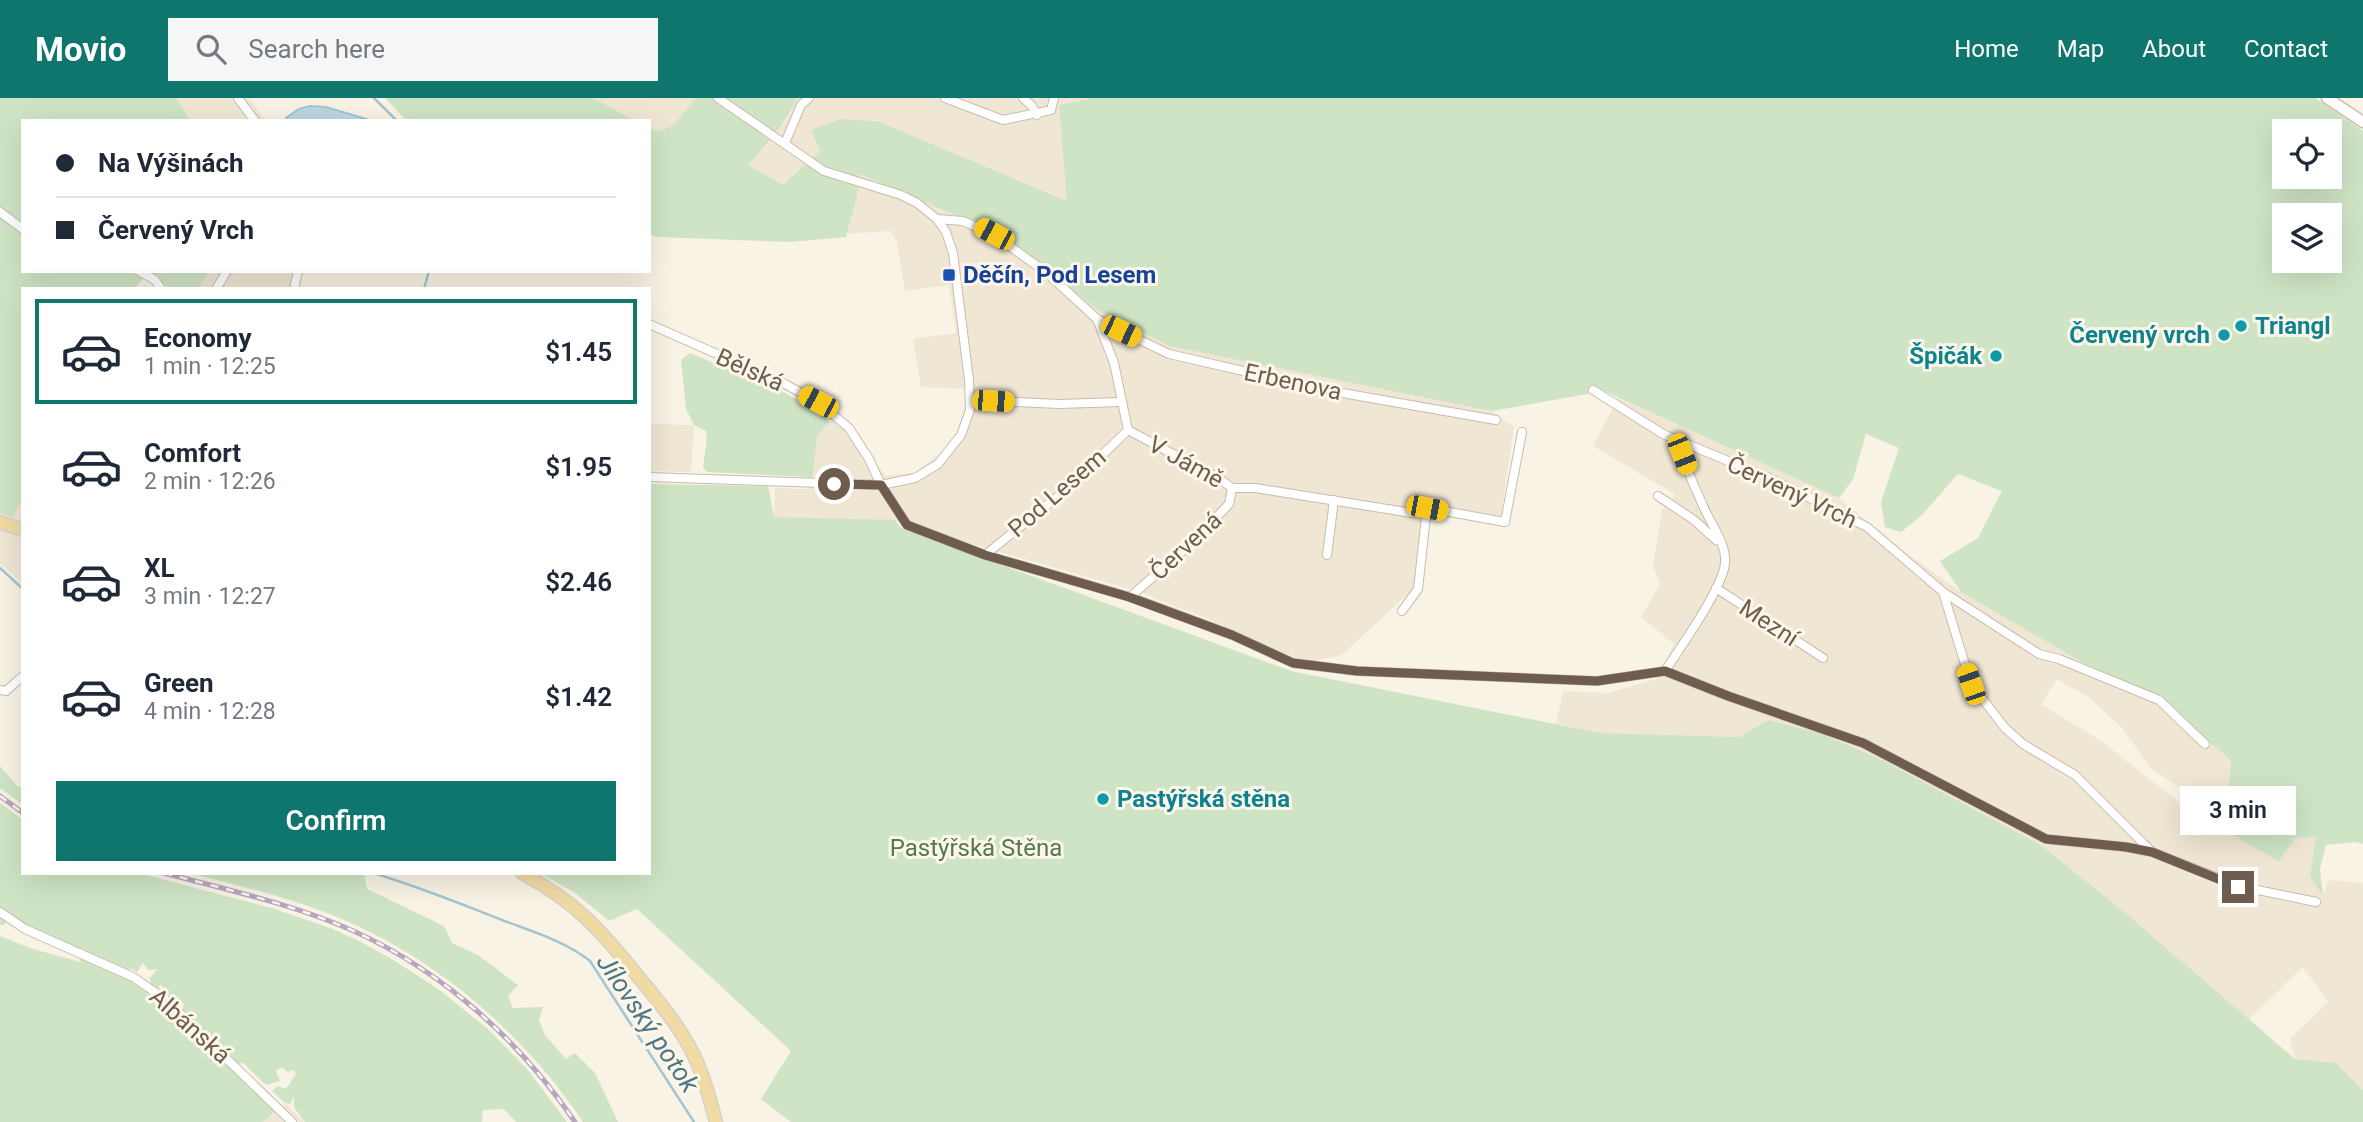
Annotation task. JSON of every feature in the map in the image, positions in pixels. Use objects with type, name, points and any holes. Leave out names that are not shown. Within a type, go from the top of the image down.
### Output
[{"type":"main road","points":[[0,522],[21,529]]},
{"type":"main road","points":[[525,875],[580,911],[602,932],[657,999],[689,1046],[708,1090],[716,1122]]},
{"type":"street","points":[[238,98],[254,119]]},
{"type":"street","points":[[651,477],[881,485],[915,478],[946,457],[964,430],[971,400],[953,253],[946,232],[937,219],[917,203],[901,195],[824,171],[718,98]]},
{"type":"street","points":[[785,143],[801,105],[809,98]]},
{"type":"street","points":[[944,98],[1003,120],[1051,110],[1054,98]]},
{"type":"street","points":[[1023,98],[1037,115]]},
{"type":"street","points":[[2326,98],[2363,122]]},
{"type":"street","points":[[0,212],[21,228]]},
{"type":"street","points":[[937,219],[964,221],[994,234],[1047,273],[1097,319],[1114,363],[1121,401],[1059,404],[971,400]]},
{"type":"street","points":[[142,273],[160,287]]},
{"type":"street","name":"Erbenova","points":[[1097,319],[1169,354],[1331,391],[1496,420]]},
{"type":"street","name":"Bělská","points":[[651,325],[785,384],[818,402],[849,428],[907,525],[985,555],[1129,597],[1232,635],[1293,663],[1357,671],[1597,681],[1665,671]]},
{"type":"street","name":"Červený Vrch","points":[[1593,390],[1662,434],[1774,480],[1867,527],[1943,592],[2039,654],[2059,659],[2159,700],[2205,744]]},
{"type":"street","name":"V Jámě","points":[[1121,401],[1128,430],[1220,478],[1232,488],[1255,488],[1412,513],[1427,508],[1505,522],[1522,432]]},
{"type":"street","name":"Pod Lesem","points":[[985,555],[1068,488],[1128,430]]},
{"type":"street","points":[[1681,442],[1682,454],[1724,549],[1726,562],[1716,588],[1665,671],[1863,743],[2046,839],[2152,852],[2238,887],[2316,902]]},
{"type":"street","name":"Červená","points":[[1129,597],[1195,540],[1229,505],[1232,488]]},
{"type":"street","points":[[1658,496],[1694,520],[1721,544]]},
{"type":"street","points":[[1327,555],[1334,499]]},
{"type":"street","points":[[1402,611],[1418,589],[1427,508]]},
{"type":"street","name":"Mezní","points":[[1716,588],[1823,658]]},
{"type":"street","points":[[1943,592],[1971,684],[2005,728],[2024,744],[2075,775],[2152,852]]},
{"type":"street","points":[[0,690],[6,691],[21,678]]},
{"type":"street","name":"Albánská","points":[[0,912],[25,929],[133,977],[165,999],[292,1122]]},
{"type":"shaded area","points":[[176,98],[249,98],[265,119],[190,119]]},
{"type":"shaded area","points":[[593,98],[696,98],[672,126],[658,132],[651,129],[651,119],[632,119]]},
{"type":"shaded area","points":[[797,98],[1094,98],[1059,106],[1068,201],[880,122],[811,130],[820,151],[783,185],[748,165],[769,143],[788,117]]},
{"type":"shaded area","points":[[860,174],[978,225],[1019,248],[1095,308],[1492,411],[1514,427],[1501,516],[1426,505],[1413,589],[1342,655],[1308,662],[1259,644],[1213,621],[1134,590],[932,533],[908,521],[774,517],[775,488],[808,489],[808,447],[829,422],[848,419],[885,476],[915,473],[948,447],[962,424],[966,404],[964,389],[921,387],[913,339],[956,333],[949,285],[905,291],[897,242],[890,231],[847,234]]},
{"type":"shaded area","points":[[209,273],[303,273],[299,287],[198,287]]},
{"type":"shaded area","points":[[1618,398],[1839,498],[1905,552],[1961,592],[2083,663],[2158,695],[2231,760],[2228,797],[2181,789],[2149,767],[2124,730],[2090,698],[2057,679],[2041,704],[2104,743],[2186,808],[2279,860],[2295,838],[2316,837],[2310,877],[2323,895],[2328,880],[2363,883],[2363,1090],[2336,1063],[2295,1059],[2290,1039],[2328,1002],[2303,967],[2248,1020],[2123,911],[1769,721],[1739,737],[1600,733],[1556,724],[1563,691],[1608,693],[1656,679],[1674,644],[1641,617],[1660,584],[1653,566],[1662,510],[1675,494],[1593,446]]},
{"type":"shaded area","points":[[651,424],[694,425],[691,472],[651,471]]},
{"type":"shaded area","points":[[21,501],[21,581],[0,564],[0,512],[12,517]]},
{"type":"shaded area","points":[[285,1103],[304,1122],[263,1122],[276,1110]]},
{"type":"green space","points":[[0,98],[176,98],[190,119],[21,119],[21,273],[148,273],[136,287],[21,287],[21,502],[12,518],[0,512]]},
{"type":"green space","points":[[385,98],[593,98],[632,119],[405,119]]},
{"type":"green space","name":"Červený vrch","points":[[696,98],[797,98],[776,133],[748,165],[783,185],[820,151],[811,130],[841,119],[880,122],[1067,201],[1059,105],[1094,98],[2315,98],[2363,131],[2363,844],[2355,842],[2326,845],[2320,869],[2323,896],[2310,877],[2316,837],[2295,838],[2279,861],[2225,831],[2231,760],[2158,695],[2083,663],[1961,592],[1940,561],[1978,538],[2002,491],[1958,474],[1921,516],[1901,532],[1885,527],[1881,502],[1899,448],[1866,434],[1853,479],[1839,498],[1604,391],[1492,411],[1169,346],[1095,308],[1019,248],[978,225],[860,174],[846,237],[790,242],[658,237],[651,235],[651,129],[658,132],[672,126]]},
{"type":"green space","points":[[148,273],[209,273],[198,287],[168,287]]},
{"type":"green space","points":[[690,353],[781,391],[816,409],[829,422],[817,436],[813,474],[810,477],[707,472],[703,467],[706,431],[694,425],[686,409],[681,360]]},
{"type":"green space","name":"Pastýřská Stěna","points":[[651,484],[768,486],[774,517],[895,520],[901,528],[1291,671],[1600,733],[1739,737],[1769,720],[1822,734],[1886,762],[2042,846],[2123,911],[2295,1059],[2336,1063],[2363,1090],[2363,1122],[791,1122],[761,1099],[791,1051],[637,909],[609,921],[574,892],[543,875],[651,875]]},
{"type":"green space","points":[[0,766],[21,787],[21,804],[0,788]]},
{"type":"green space","points":[[0,803],[21,819],[21,875],[147,875],[275,909],[333,929],[392,959],[441,991],[489,1030],[528,1070],[567,1122],[516,1122],[504,1109],[483,1110],[482,1122],[305,1122],[294,1108],[294,1097],[290,1104],[285,1103],[272,1091],[277,1086],[286,1089],[296,1074],[293,1070],[287,1072],[282,1067],[276,1071],[280,1081],[266,1085],[243,1063],[233,1065],[222,1054],[221,1044],[203,1030],[199,1033],[276,1110],[263,1122],[0,1122],[0,936],[30,948],[80,962],[78,950],[26,927],[9,916],[4,925],[0,925]],"holes":[[[143,963],[148,970],[157,969],[150,978],[151,987],[156,990],[161,985],[173,999],[184,1003],[181,1019],[145,991],[147,987],[128,972],[130,968],[137,972]]]},
{"type":"green space","points":[[197,875],[364,875],[367,889],[444,926],[452,943],[478,955],[518,985],[508,996],[513,1008],[543,1007],[539,1020],[545,1035],[566,1059],[575,1053],[595,1073],[618,1122],[583,1122],[533,1058],[505,1029],[475,1001],[409,954],[337,917],[264,892]]},
{"type":"water","points":[[310,106],[326,107],[366,119],[286,119],[299,109]]},
{"type":"waterway","points":[[374,98],[395,119]]},
{"type":"waterway","points":[[425,287],[428,273]]},
{"type":"waterway","name":"Jílovský potok","points":[[0,568],[21,587]]},
{"type":"waterway","name":"Jílovský potok","points":[[380,875],[548,937],[590,961],[694,1122]]},
{"type":"railway","points":[[0,796],[21,812]]},
{"type":"railway","points":[[172,875],[312,914],[369,938],[404,957],[437,979],[499,1031],[552,1090],[575,1122]]},
{"type":"place","name":"Děčín, Pod Lesem","points":[[949,275]]},
{"type":"place","name":"Triangl","points":[[2241,326]]},
{"type":"place","name":"Červený vrch","points":[[2224,335]]},
{"type":"place","name":"Špičák","points":[[1996,356]]},
{"type":"place","name":"Pastýřská stěna","points":[[1103,799]]},
{"type":"route","points":[[834,484],[881,485],[907,525],[985,555],[1129,597],[1232,635],[1293,663],[1357,671],[1597,681],[1665,671],[1863,743],[2046,839],[2152,852],[2238,887]]}]
